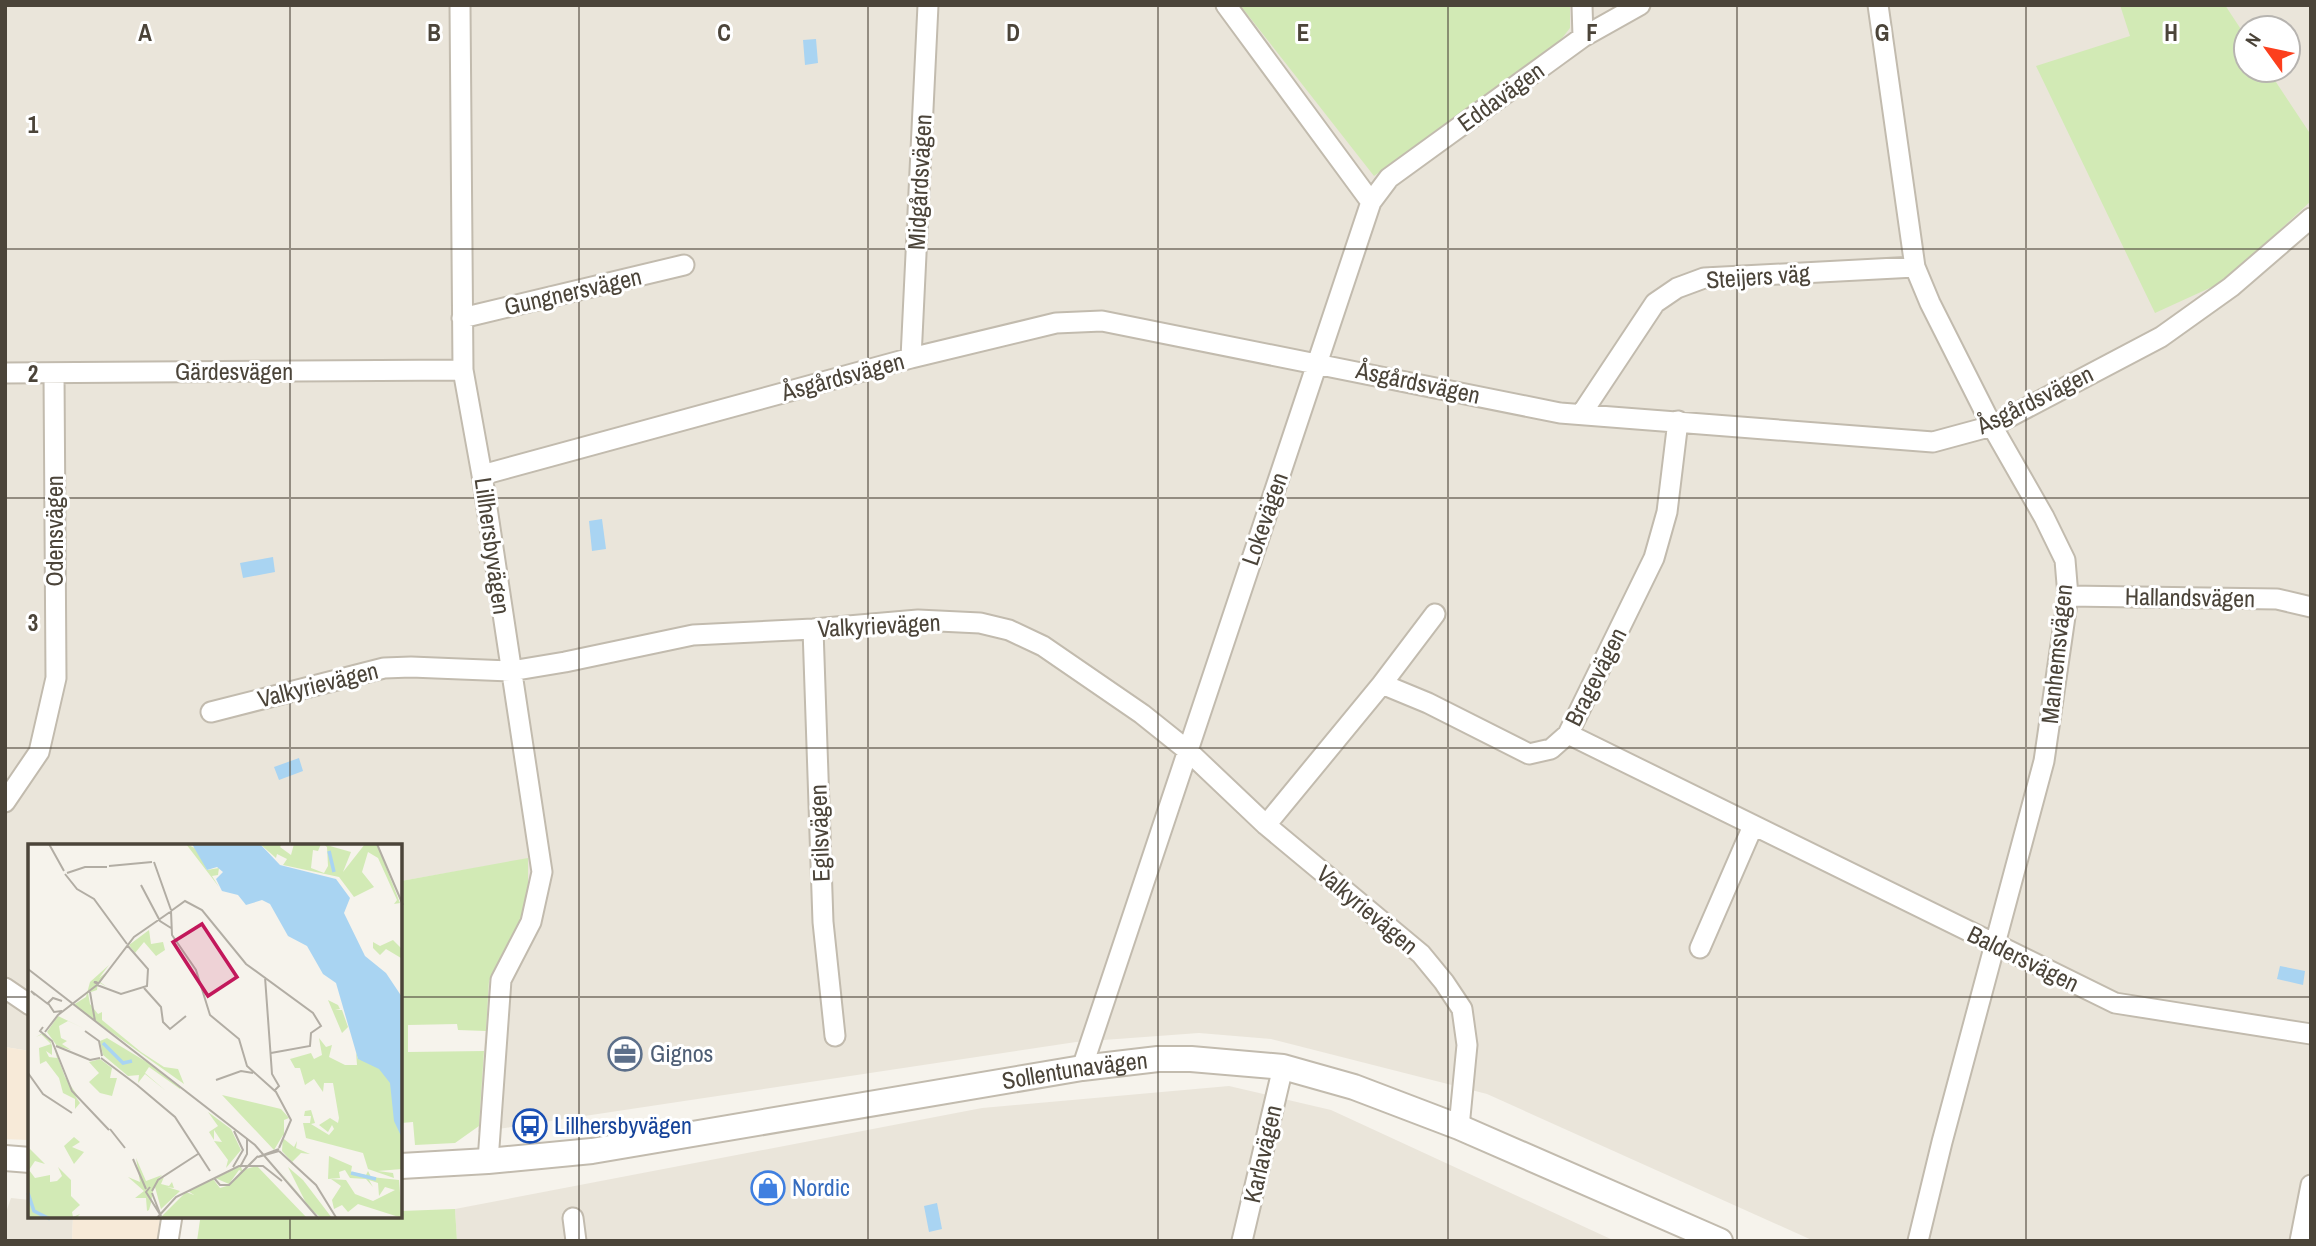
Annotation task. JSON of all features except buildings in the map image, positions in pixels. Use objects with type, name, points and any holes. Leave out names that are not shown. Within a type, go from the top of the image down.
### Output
[{"type":"street","name":"Lillhersbyvägen","points":[[460,5],[463,370],[482,475],[542,872],[531,922],[501,980],[488,1161]]},
{"type":"street","name":"Midgårdsvägen","points":[[911,358],[928,5]]},
{"type":"street","points":[[1226,5],[1371,202]]},
{"type":"street","points":[[1583,5],[1583,37]]},
{"type":"street","name":"Eddavägen","points":[[1371,202],[1389,178],[1583,37],[1640,5]]},
{"type":"street","name":"Manhemsvägen","points":[[1878,5],[1915,267],[1930,303],[1992,426],[2044,517],[2065,560],[2068,596],[2044,761],[1918,1241]]},
{"type":"street","name":"Lokevägen","points":[[1082,1068],[1371,202]]},
{"type":"street","name":"Åsgårdsvägen","points":[[482,475],[911,358],[1056,323],[1102,321],[1560,412],[1933,442],[1992,426],[2161,338],[2231,287],[2311,218]]},
{"type":"street","name":"Gungnersvägen","points":[[462,318],[684,265]]},
{"type":"street","name":"Steijers väg","points":[[1582,413],[1656,303],[1676,288],[1704,278],[1915,267]]},
{"type":"street","name":"Gärdesvägen","points":[[5,373],[463,370]]},
{"type":"street","name":"Odensvägen","points":[[5,802],[38,752],[56,678],[54,373]]},
{"type":"street","name":"Bragevägen","points":[[1382,684],[1529,754],[1551,748],[1568,734],[1654,558],[1667,512],[1678,421]]},
{"type":"street","name":"Hallandsvägen","points":[[2068,596],[2277,599],[2311,607]]},
{"type":"street","points":[[1266,825],[1382,684],[1435,614]]},
{"type":"street","name":"Valkyrievägen","points":[[211,712],[384,668],[511,671],[693,635],[918,620],[980,623],[1010,630],[1043,646],[1142,714],[1187,750],[1266,825],[1421,954],[1462,1010],[1467,1045],[1460,1128]]},
{"type":"street","name":"Egilsvägen","points":[[813,629],[823,922],[835,1036]]},
{"type":"street","name":"Baldersvägen","points":[[1568,734],[2115,1003],[2311,1034]]},
{"type":"street","points":[[1700,948],[1753,826]]},
{"type":"street","points":[[5,988],[28,1004]]},
{"type":"street","name":"Sollentunavägen","points":[[402,1166],[592,1151],[1082,1068],[1158,1059],[1191,1059],[1283,1067],[1354,1087],[1460,1128],[1720,1241]]},
{"type":"street","name":"Karlavägen","points":[[1242,1241],[1283,1067]]},
{"type":"street","points":[[5,1158],[28,1160]]},
{"type":"street","points":[[2300,1241],[2311,1185]]},
{"type":"street","points":[[168,1241],[172,1218]]},
{"type":"street","points":[[573,1218],[576,1241]]},
{"type":"shaded area","points":[[5,5],[2311,5],[2311,1241],[1814,1241],[1487,1094],[1271,1039],[1199,1033],[1076,1042],[478,1132],[489,981],[518,929],[527,859],[402,881],[402,844],[28,844],[28,1051],[5,1047]]},
{"type":"shaded area","points":[[5,1047],[28,1051],[28,1140],[5,1139]]},
{"type":"shaded area","points":[[1229,1086],[1331,1110],[1615,1241],[457,1241],[455,1209],[982,1108]]},
{"type":"shaded area","points":[[11,1198],[28,1200],[28,1218],[73,1218],[72,1241],[5,1241],[5,1215]]},
{"type":"shaded area","points":[[73,1218],[160,1218],[158,1241],[72,1241]]},
{"type":"green space","points":[[1240,5],[1570,5],[1570,28],[1549,55],[1374,176]]},
{"type":"green space","points":[[2120,5],[2225,5],[2232,16],[2232,84],[2277,84],[2311,135],[2311,201],[2225,281],[2155,313],[2036,66],[2130,36]]},
{"type":"green space","points":[[528,858],[528,892],[518,929],[489,981],[486,1031],[458,1030],[457,1024],[408,1025],[408,1052],[484,1051],[479,1126],[455,1143],[415,1145],[413,1122],[402,1123],[402,881]]},
{"type":"green space","points":[[455,1209],[457,1241],[197,1241],[200,1220],[402,1218],[402,1211]]},
{"type":"water","points":[[816,39],[818,63],[805,65],[803,40]]},
{"type":"water","points":[[602,519],[606,549],[592,551],[589,521]]},
{"type":"water","points":[[273,557],[275,572],[243,578],[240,563]]},
{"type":"water","points":[[299,758],[303,771],[279,780],[274,767]]},
{"type":"water","points":[[2280,966],[2305,971],[2303,985],[2277,979]]},
{"type":"water","points":[[937,1203],[942,1229],[929,1232],[924,1206]]},
{"type":"place","name":"Gignos","points":[[625,1054]]},
{"type":"place","name":"Lillhersbyvägen","points":[[530,1126]]},
{"type":"place","name":"Nordic","points":[[768,1188]]}]
